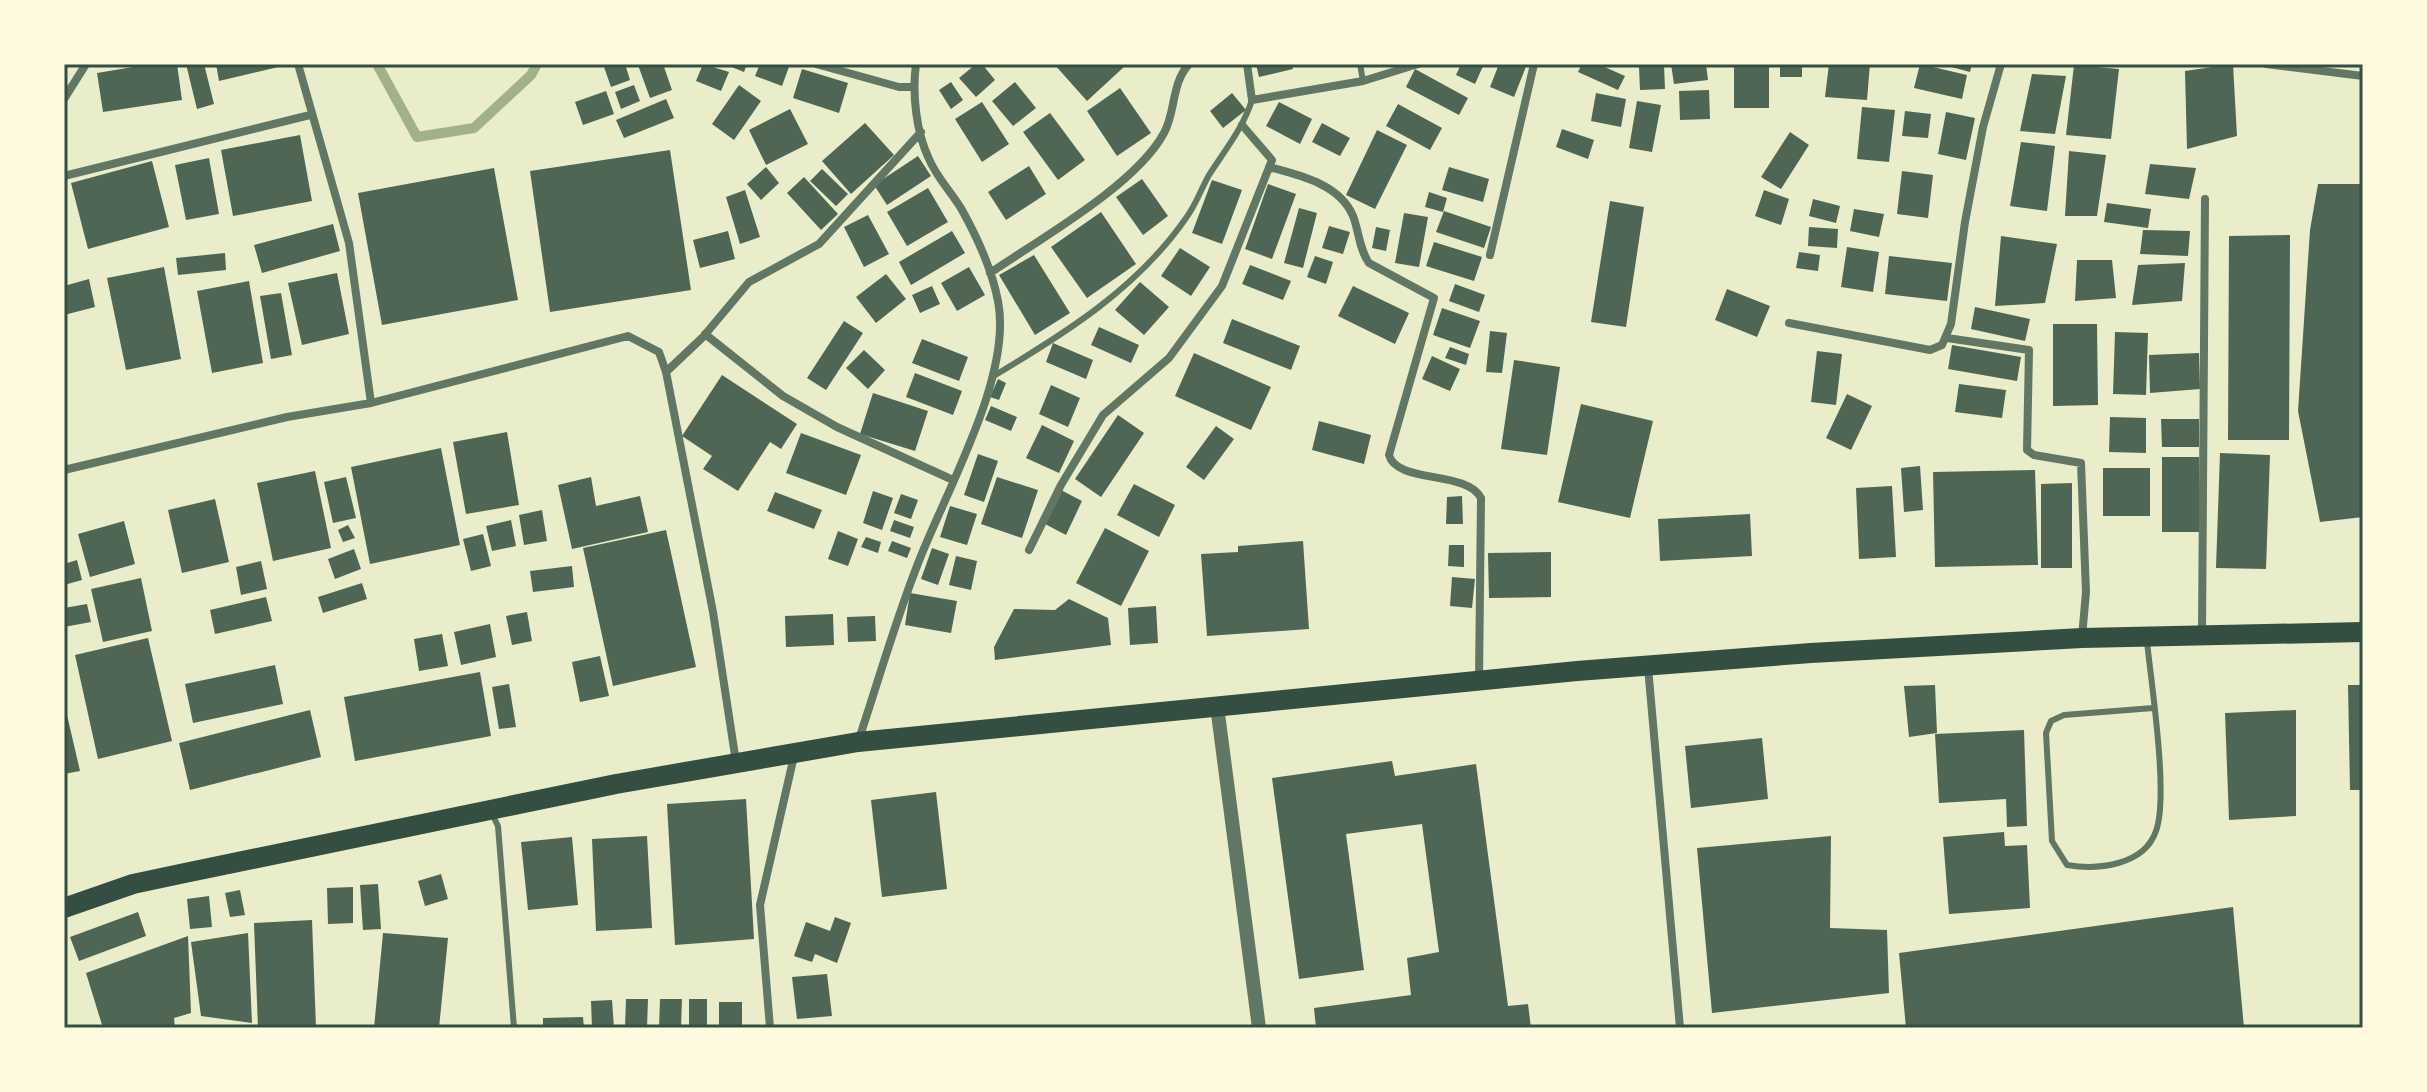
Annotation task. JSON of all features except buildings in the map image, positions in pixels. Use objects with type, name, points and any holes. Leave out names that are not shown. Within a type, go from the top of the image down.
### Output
[{"type":"main road","points":[[64,908],[164,877],[490,810],[795,751],[858,742],[1648,666],[2082,638],[2363,632]]},
{"type":"street","points":[[64,99],[86,64]]},
{"type":"street","points":[[298,64],[310,115],[333,178],[349,243],[371,403]]},
{"type":"street","points":[[816,64],[899,87],[913,87]]},
{"type":"street","points":[[858,742],[916,566],[992,377],[999,326],[999,303],[990,273],[962,211],[928,158],[913,87],[916,64]]},
{"type":"street","points":[[990,273],[1137,168],[1165,132],[1179,75],[1189,64]]},
{"type":"street","points":[[1247,64],[1252,100],[1363,81],[1418,64]]},
{"type":"street","points":[[1490,255],[1534,64]]},
{"type":"street","points":[[1947,338],[1983,127],[2001,64]]},
{"type":"street","points":[[2266,64],[2363,76]]},
{"type":"street","points":[[64,176],[310,115]]},
{"type":"street","points":[[1029,550],[1061,485],[1103,415],[1169,358],[1222,286],[1269,167],[1269,152],[1242,125]]},
{"type":"street","points":[[666,372],[705,334],[749,282],[819,244],[921,132]]},
{"type":"street","points":[[1269,167],[1321,184],[1334,193],[1353,216],[1369,263],[1434,298],[1389,455],[1398,467],[1473,487],[1481,498],[1479,680]]},
{"type":"street","points":[[2202,635],[2205,199]]},
{"type":"street","points":[[1789,323],[1930,350],[1947,338],[2029,350],[2027,450],[2034,455],[2081,463],[2086,592],[2082,638]]},
{"type":"street","points":[[705,334],[783,396],[837,427],[953,480]]},
{"type":"street","points":[[64,470],[287,417],[371,403],[628,336],[659,352],[666,372],[713,612],[736,763]]},
{"type":"street","points":[[1648,666],[1680,1028]]},
{"type":"street","points":[[1217,706],[1259,1028]]},
{"type":"street","points":[[770,1028],[760,905],[795,751]]},
{"type":"lane","points":[[1360,64],[1363,81]]},
{"type":"lane","points":[[992,377],[1080,325],[1158,254],[1188,216],[1208,177],[1242,125],[1252,100]]},
{"type":"lane","points":[[2147,636],[2160,783],[2156,832],[2136,856],[2094,870],[2067,865],[2052,841],[2046,733],[2051,721],[2064,715],[2153,708]]},
{"type":"lane","points":[[490,810],[498,826],[514,1028]]},
{"type":"waterway","points":[[377,64],[417,137],[474,128],[531,75],[537,64]]}]
